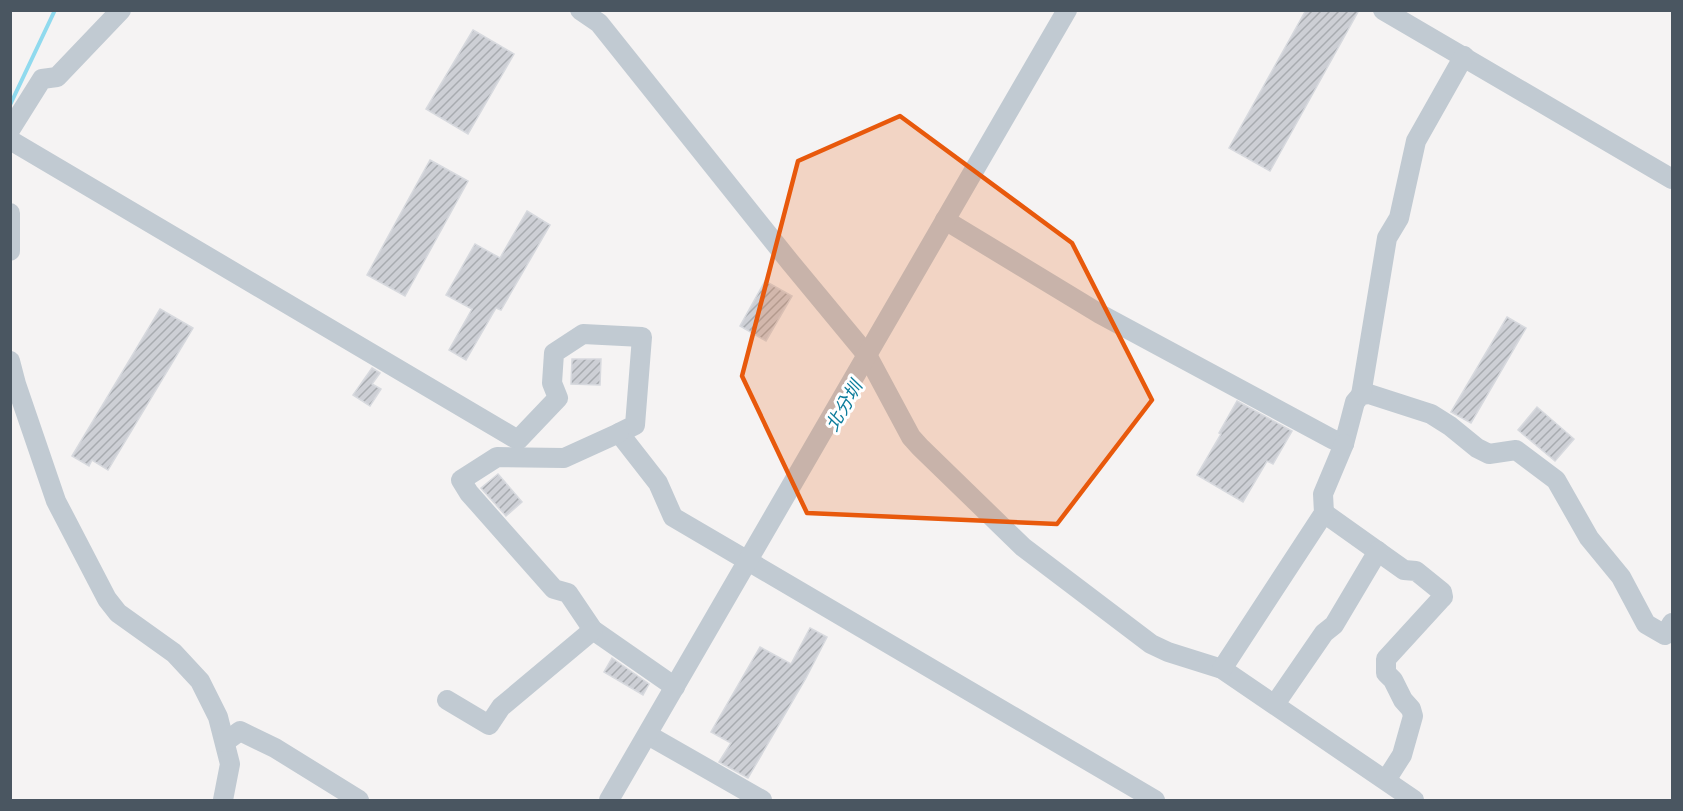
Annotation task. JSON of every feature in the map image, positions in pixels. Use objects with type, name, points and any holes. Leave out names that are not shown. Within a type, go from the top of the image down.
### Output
[{"type":"street","points":[[10,130],[42,79],[57,77],[121,10]]},
{"type":"street","points":[[580,10],[599,23],[867,355],[915,442],[1000,526],[1151,644],[1168,652],[1222,669],[1414,801]]},
{"type":"street","points":[[609,801],[654,739],[675,687],[754,566],[867,355],[951,223],[1067,10]]},
{"type":"street","points":[[1383,10],[1672,179]]},
{"type":"street","points":[[1222,669],[1324,513],[1323,494],[1344,444],[1355,402],[1361,395],[1388,238],[1399,218],[1416,141],[1464,56]]},
{"type":"street","points":[[10,140],[518,440]]},
{"type":"street","points":[[10,213],[10,251]]},
{"type":"street","points":[[951,223],[1100,314],[1344,444]]},
{"type":"street","points":[[497,457],[564,458],[635,425],[642,338],[583,334],[554,353],[552,383],[558,398],[518,440],[497,457],[461,480],[469,493],[554,589],[568,593],[593,630],[675,687]]},
{"type":"street","points":[[10,361],[56,501],[107,599],[118,613],[174,653],[200,681],[218,717],[230,764],[223,801]]},
{"type":"street","points":[[1361,395],[1369,394],[1431,414],[1477,448],[1489,453],[1516,450],[1556,480],[1589,538],[1621,577],[1646,624],[1670,632]]},
{"type":"street","points":[[619,433],[658,483],[673,517],[1155,801]]},
{"type":"street","points":[[1324,513],[1404,570],[1416,571],[1442,592],[1443,597],[1386,659],[1386,673],[1393,680],[1413,716],[1402,755],[1386,780]]},
{"type":"street","points":[[1275,704],[1324,633],[1334,625],[1378,551]]},
{"type":"street","points":[[447,700],[489,725],[501,707],[593,630]]},
{"type":"street","points":[[225,742],[240,731],[275,748],[359,801]]},
{"type":"street","points":[[654,739],[762,801]]},
{"type":"highlighted area","points":[[900,116],[1072,243],[1152,400],[1057,524],[807,513],[742,376],[798,161]]},
{"type":"building","points":[[1306,10],[1359,10],[1270,171],[1229,148]]},
{"type":"building","points":[[473,30],[514,54],[468,134],[426,109]]},
{"type":"building","points":[[430,160],[468,181],[405,296],[367,275]]},
{"type":"building","points":[[527,211],[550,225],[501,310],[496,308],[466,360],[449,350],[472,309],[446,295],[475,244],[500,258]]},
{"type":"building","points":[[765,281],[792,296],[766,341],[740,326]]},
{"type":"building","points":[[160,309],[193,328],[108,470],[92,460],[89,466],[72,456]]},
{"type":"building","points":[[1507,317],[1526,328],[1471,423],[1451,412]]},
{"type":"building","points":[[572,359],[601,359],[600,385],[571,384]]},
{"type":"building","points":[[372,368],[380,373],[372,384],[381,389],[370,406],[353,395]]},
{"type":"building","points":[[1237,401],[1292,431],[1273,464],[1267,461],[1243,502],[1197,475]]},
{"type":"building","points":[[1537,407],[1574,439],[1555,461],[1518,430]]},
{"type":"building","points":[[498,474],[522,502],[506,516],[481,488]]},
{"type":"building","points":[[810,628],[827,637],[748,778],[719,762],[731,743],[711,732],[760,647],[791,664]]},
{"type":"building","points":[[612,658],[649,684],[643,695],[604,672]]},
{"type":"waterway","points":[[10,105],[55,10]]},
{"type":"water label","name":"北分圳","points":[[844,406]]}]
